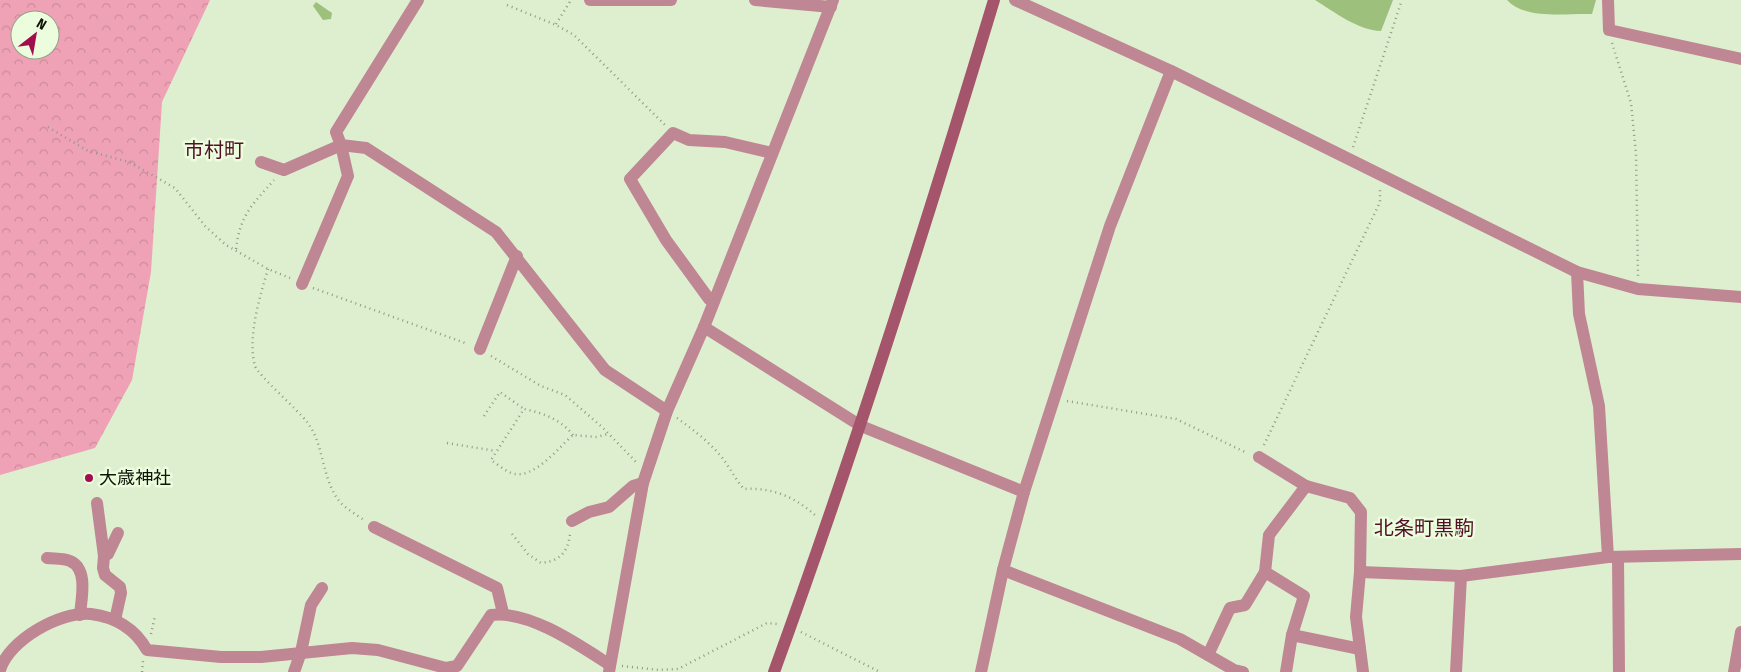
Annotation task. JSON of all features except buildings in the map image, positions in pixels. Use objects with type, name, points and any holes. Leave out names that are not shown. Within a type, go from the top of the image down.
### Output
[{"type":"street","points":[[302,284],[348,176],[336,132],[418,0]]},
{"type":"street","points":[[590,0],[671,0]]},
{"type":"street","points":[[0,667],[18,643],[34,632],[53,623],[90,614],[115,620],[141,639],[147,650],[222,657],[261,657],[352,648],[378,650],[426,668],[446,668],[457,666],[491,615],[503,613],[572,640],[610,669],[643,483],[667,411],[704,327],[832,3],[755,0]]},
{"type":"street","points":[[774,672],[827,527],[861,426],[927,221],[994,0]]},
{"type":"street","points":[[1014,0],[1171,71],[1577,272],[1638,289],[1741,297]]},
{"type":"street","points":[[1608,0],[1609,30],[1741,59]]},
{"type":"street","points":[[981,672],[1003,570],[1024,492],[1110,226],[1171,71]]},
{"type":"street","points":[[714,300],[709,299],[666,240],[630,179],[673,133],[689,140],[725,142],[772,153]]},
{"type":"street","points":[[261,162],[284,170],[341,145],[366,148],[496,232],[517,256],[605,370],[667,411]]},
{"type":"street","points":[[480,349],[517,256]]},
{"type":"street","points":[[1577,272],[1579,314],[1599,406],[1613,557],[1619,672]]},
{"type":"street","points":[[704,327],[861,426],[1024,492]]},
{"type":"street","points":[[1259,457],[1306,486],[1350,498],[1361,512],[1360,572],[1356,617],[1363,672]]},
{"type":"street","points":[[572,521],[589,512],[609,507],[633,486],[643,483]]},
{"type":"street","points":[[1208,655],[1230,608],[1246,605],[1265,572],[1269,535],[1306,486]]},
{"type":"street","points":[[97,503],[104,556],[103,568],[105,575],[120,587],[121,593],[115,620]]},
{"type":"street","points":[[374,527],[497,588],[503,613]]},
{"type":"street","points":[[104,556],[108,554],[118,533]]},
{"type":"street","points":[[1360,572],[1461,576],[1613,557],[1741,554]]},
{"type":"street","points":[[47,558],[70,560],[79,567],[82,580],[80,615]]},
{"type":"street","points":[[1003,570],[1180,639],[1237,671]]},
{"type":"street","points":[[1265,572],[1304,596],[1292,635],[1286,672]]},
{"type":"street","points":[[1456,672],[1461,576]]},
{"type":"street","points":[[294,672],[301,652],[311,605],[322,588]]},
{"type":"street","points":[[1734,672],[1741,632]]},
{"type":"street","points":[[1292,635],[1360,649]]},
{"type":"path","points":[[556,25],[571,0]]},
{"type":"path","points":[[1349,158],[1402,0]]},
{"type":"path","points":[[507,5],[556,25],[574,35],[673,133]]},
{"type":"path","points":[[1609,30],[1615,59],[1631,103],[1636,154],[1638,289]]},
{"type":"path","points":[[48,127],[88,151],[129,162],[175,188],[205,226],[226,244],[268,269],[302,284],[424,326],[480,349],[541,386],[565,395],[636,462],[649,468]]},
{"type":"path","points":[[236,249],[238,229],[250,207],[284,170]]},
{"type":"path","points":[[1054,399],[1176,420],[1259,457],[1380,202],[1380,175]]},
{"type":"path","points":[[268,269],[260,297],[252,345],[256,368],[292,403],[309,424],[318,446],[327,481],[341,503],[374,527]]},
{"type":"path","points":[[484,416],[500,392],[524,409],[547,414],[568,428],[573,435]]},
{"type":"path","points":[[524,409],[490,460],[511,473],[520,475],[542,464],[573,435],[597,437],[608,434]]},
{"type":"path","points":[[667,411],[695,431],[720,454],[737,482],[744,489],[762,488],[801,502],[827,527]]},
{"type":"path","points":[[447,443],[496,452]]},
{"type":"path","points":[[512,534],[528,554],[541,563],[550,562],[560,558],[568,547],[572,521]]},
{"type":"path","points":[[610,669],[678,669],[768,623],[790,626],[880,672]]},
{"type":"green space","points":[[0,0],[210,0],[162,102],[151,272],[132,380],[95,448],[0,475]]},
{"type":"shaded area","points":[[1315,0],[1393,0],[1381,31],[1364,28],[1355,24]]},
{"type":"shaded area","points":[[1507,0],[1596,0],[1592,14],[1546,14],[1524,10]]},
{"type":"shaded area","points":[[316,2],[332,13],[331,19],[323,20],[313,6]]},
{"type":"place","name":"大歳神社","points":[[89,478]]},
{"type":"district","name":"市村町","points":[[214,150]]},
{"type":"district","name":"北条町黒駒","points":[[1424,528]]}]
